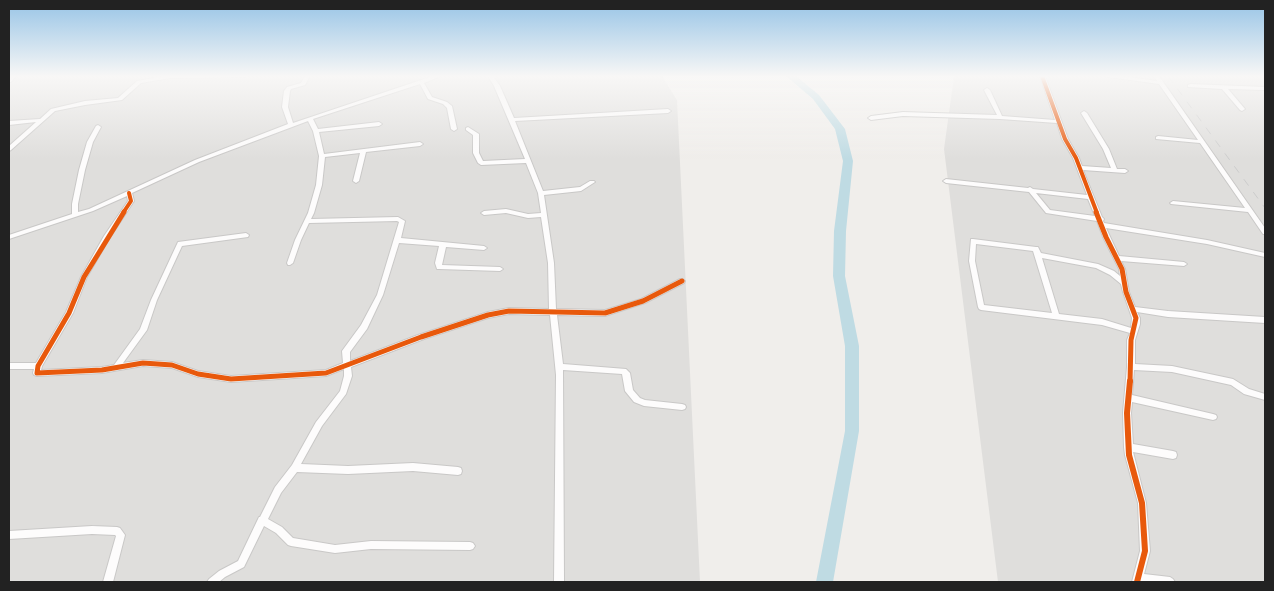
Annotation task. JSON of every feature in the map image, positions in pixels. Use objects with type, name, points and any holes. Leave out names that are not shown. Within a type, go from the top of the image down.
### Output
[{"type":"street","points":[[9,149],[55,110],[93,104]]},
{"type":"street","points":[[286,104],[285,108],[291,125]]},
{"type":"street","points":[[9,236],[75,215],[129,193],[197,161],[291,125],[357,104]]},
{"type":"street","points":[[446,104],[450,107],[454,129]]},
{"type":"street","points":[[504,104],[542,193],[551,263],[553,313],[560,367],[559,582]]},
{"type":"street","points":[[994,104],[1000,116]]},
{"type":"street","points":[[1052,104],[1064,138],[1080,168],[1122,269],[1124,283],[1134,309],[1136,324],[1131,340],[1132,367],[1127,413],[1128,447],[1142,503],[1145,551],[1137,580],[1170,582]]},
{"type":"street","points":[[1175,104],[1265,232]]},
{"type":"street","points":[[1237,104],[1242,109]]},
{"type":"street","points":[[512,120],[668,111]]},
{"type":"street","points":[[871,118],[903,114],[1000,116],[1059,122]]},
{"type":"street","points":[[1084,114],[1106,149],[1115,170]]},
{"type":"street","points":[[290,263],[298,240],[308,221],[319,185],[322,156],[316,131],[310,119]]},
{"type":"street","points":[[9,124],[43,120]]},
{"type":"street","points":[[316,131],[379,124]]},
{"type":"street","points":[[75,215],[75,204],[82,170],[90,142],[98,127]]},
{"type":"street","points":[[468,129],[476,134],[476,154],[481,164],[528,161]]},
{"type":"street","points":[[1158,138],[1203,142]]},
{"type":"street","points":[[322,156],[420,144]]},
{"type":"street","points":[[356,181],[363,152]]},
{"type":"street","points":[[1080,168],[1124,171]]},
{"type":"street","points":[[946,181],[1091,196]]},
{"type":"street","points":[[542,193],[582,189],[592,182]]},
{"type":"street","points":[[1030,189],[1048,212],[1265,255]]},
{"type":"street","points":[[129,193],[130,201],[88,269],[69,313],[38,366],[37,373],[116,368],[143,363],[172,365],[198,374],[231,379],[326,373],[421,337],[488,315],[509,311],[605,313],[624,309],[682,281]]},
{"type":"street","points":[[1173,203],[1248,210]]},
{"type":"street","points":[[484,213],[506,211],[528,216],[544,215]]},
{"type":"street","points":[[212,582],[222,574],[241,564],[278,490],[295,468],[318,424],[343,392],[348,376],[346,351],[364,327],[380,294],[402,224],[402,221],[398,219],[308,221]]},
{"type":"street","points":[[116,368],[143,330],[154,300],[180,244],[246,235]]},
{"type":"street","points":[[396,240],[484,248]]},
{"type":"street","points":[[1056,316],[1036,250],[973,241],[972,261],[981,307],[1102,322],[1134,331]]},
{"type":"street","points":[[443,244],[438,263],[439,267],[500,269]]},
{"type":"street","points":[[1037,255],[1098,266],[1112,272],[1124,283]]},
{"type":"street","points":[[1117,258],[1184,264]]},
{"type":"street","points":[[1134,309],[1168,314],[1265,320]]},
{"type":"street","points":[[9,366],[38,366]]},
{"type":"street","points":[[560,367],[623,371],[626,373],[629,391],[637,400],[682,407]]},
{"type":"street","points":[[1132,367],[1172,369],[1233,382],[1247,392],[1265,397]]},
{"type":"street","points":[[1130,398],[1213,417]]},
{"type":"street","points":[[1128,447],[1173,455]]},
{"type":"street","points":[[295,468],[348,470],[413,467],[458,471]]},
{"type":"street","points":[[262,520],[279,530],[291,542],[335,549],[371,545],[470,546]]},
{"type":"street","points":[[9,535],[92,530],[117,531],[121,535],[108,582]]},
{"type":"shaded area","points":[[9,104],[677,104],[700,582],[9,582]]},
{"type":"shaded area","points":[[950,104],[1265,104],[1265,582],[998,582],[944,149]]},
{"type":"waterway","points":[[821,104],[840,129],[848,161],[840,231],[839,276],[852,346],[852,431],[825,582]]},
{"type":"railway","points":[[1188,104],[1265,208]]},
{"type":"cycle path","points":[[1052,104],[1065,139],[1076,158],[1106,237],[1122,269],[1126,292],[1136,318],[1131,340],[1127,413],[1129,455],[1142,503],[1145,551],[1137,582]]},
{"type":"cycle path","points":[[129,193],[131,201],[106,238],[84,277],[69,313],[38,366],[37,373],[102,370],[143,363],[172,365],[198,374],[231,379],[326,373],[421,337],[488,315],[509,311],[605,313],[643,301],[682,281]]}]
